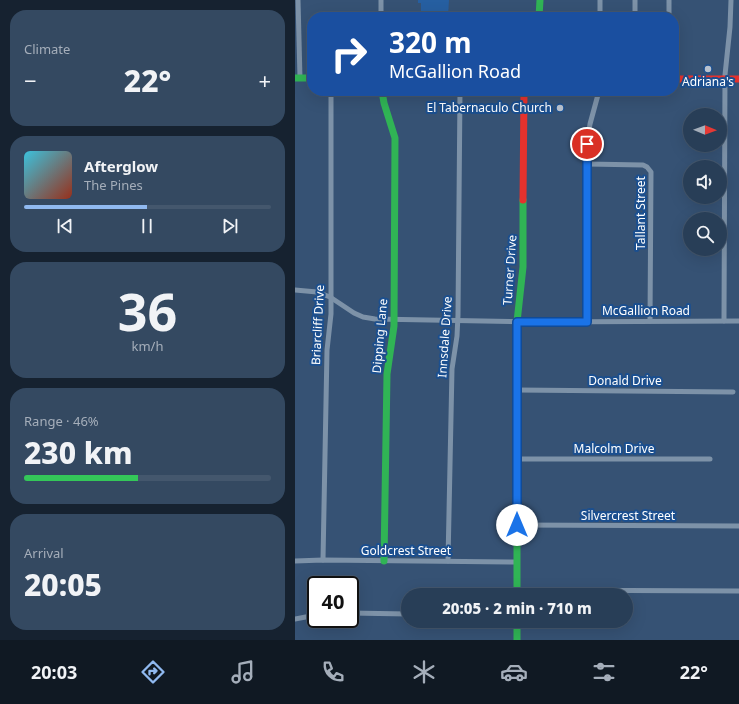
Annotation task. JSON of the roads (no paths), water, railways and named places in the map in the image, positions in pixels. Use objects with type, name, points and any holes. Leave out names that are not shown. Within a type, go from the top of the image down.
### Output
[{"type":"street","points":[[297,78],[298,0]]},
{"type":"street","points":[[381,0],[381,12]]},
{"type":"street","points":[[539,12],[540,0]]},
{"type":"street","points":[[600,0],[600,12]]},
{"type":"street","points":[[635,0],[635,12]]},
{"type":"street","points":[[669,0],[669,12]]},
{"type":"street","points":[[724,321],[725,79],[731,0]]},
{"type":"street","points":[[679,79],[739,78]]},
{"type":"street","name":"Briarcliff Drive","points":[[323,560],[327,350],[330,325],[331,96]]},
{"type":"street","name":"Dipping Lane","points":[[382,96],[393,127],[395,138],[395,319],[387,374],[384,561]]},
{"type":"street","name":"Innsdale Drive","points":[[448,561],[452,369],[458,321],[460,96]]},
{"type":"street","name":"Turner Drive","points":[[517,588],[517,322],[523,267],[524,96]]},
{"type":"street","points":[[587,322],[588,135],[598,96]]},
{"type":"street","name":"Tallant Street","points":[[587,164],[643,165],[651,172],[650,321]]},
{"type":"street","name":"McGallion Road","points":[[295,290],[317,292],[330,297],[354,313],[363,317],[517,322],[739,321]]},
{"type":"street","name":"Donald Drive","points":[[517,390],[733,392]]},
{"type":"street","name":"Malcolm Drive","points":[[517,459],[710,459]]},
{"type":"street","name":"Silvercrest Street","points":[[517,525],[739,526]]},
{"type":"street","name":"Goldcrest Street","points":[[295,561],[517,562]]},
{"type":"street","points":[[633,592],[739,591]]},
{"type":"street","points":[[359,613],[401,614]]},
{"type":"street","points":[[295,618],[307,616]]},
{"type":"street","points":[[517,628],[517,640]]},
{"type":"place","name":"Adriana's","points":[[708,69]]},
{"type":"place","name":"El Tabernaculo Church","points":[[560,108]]}]
